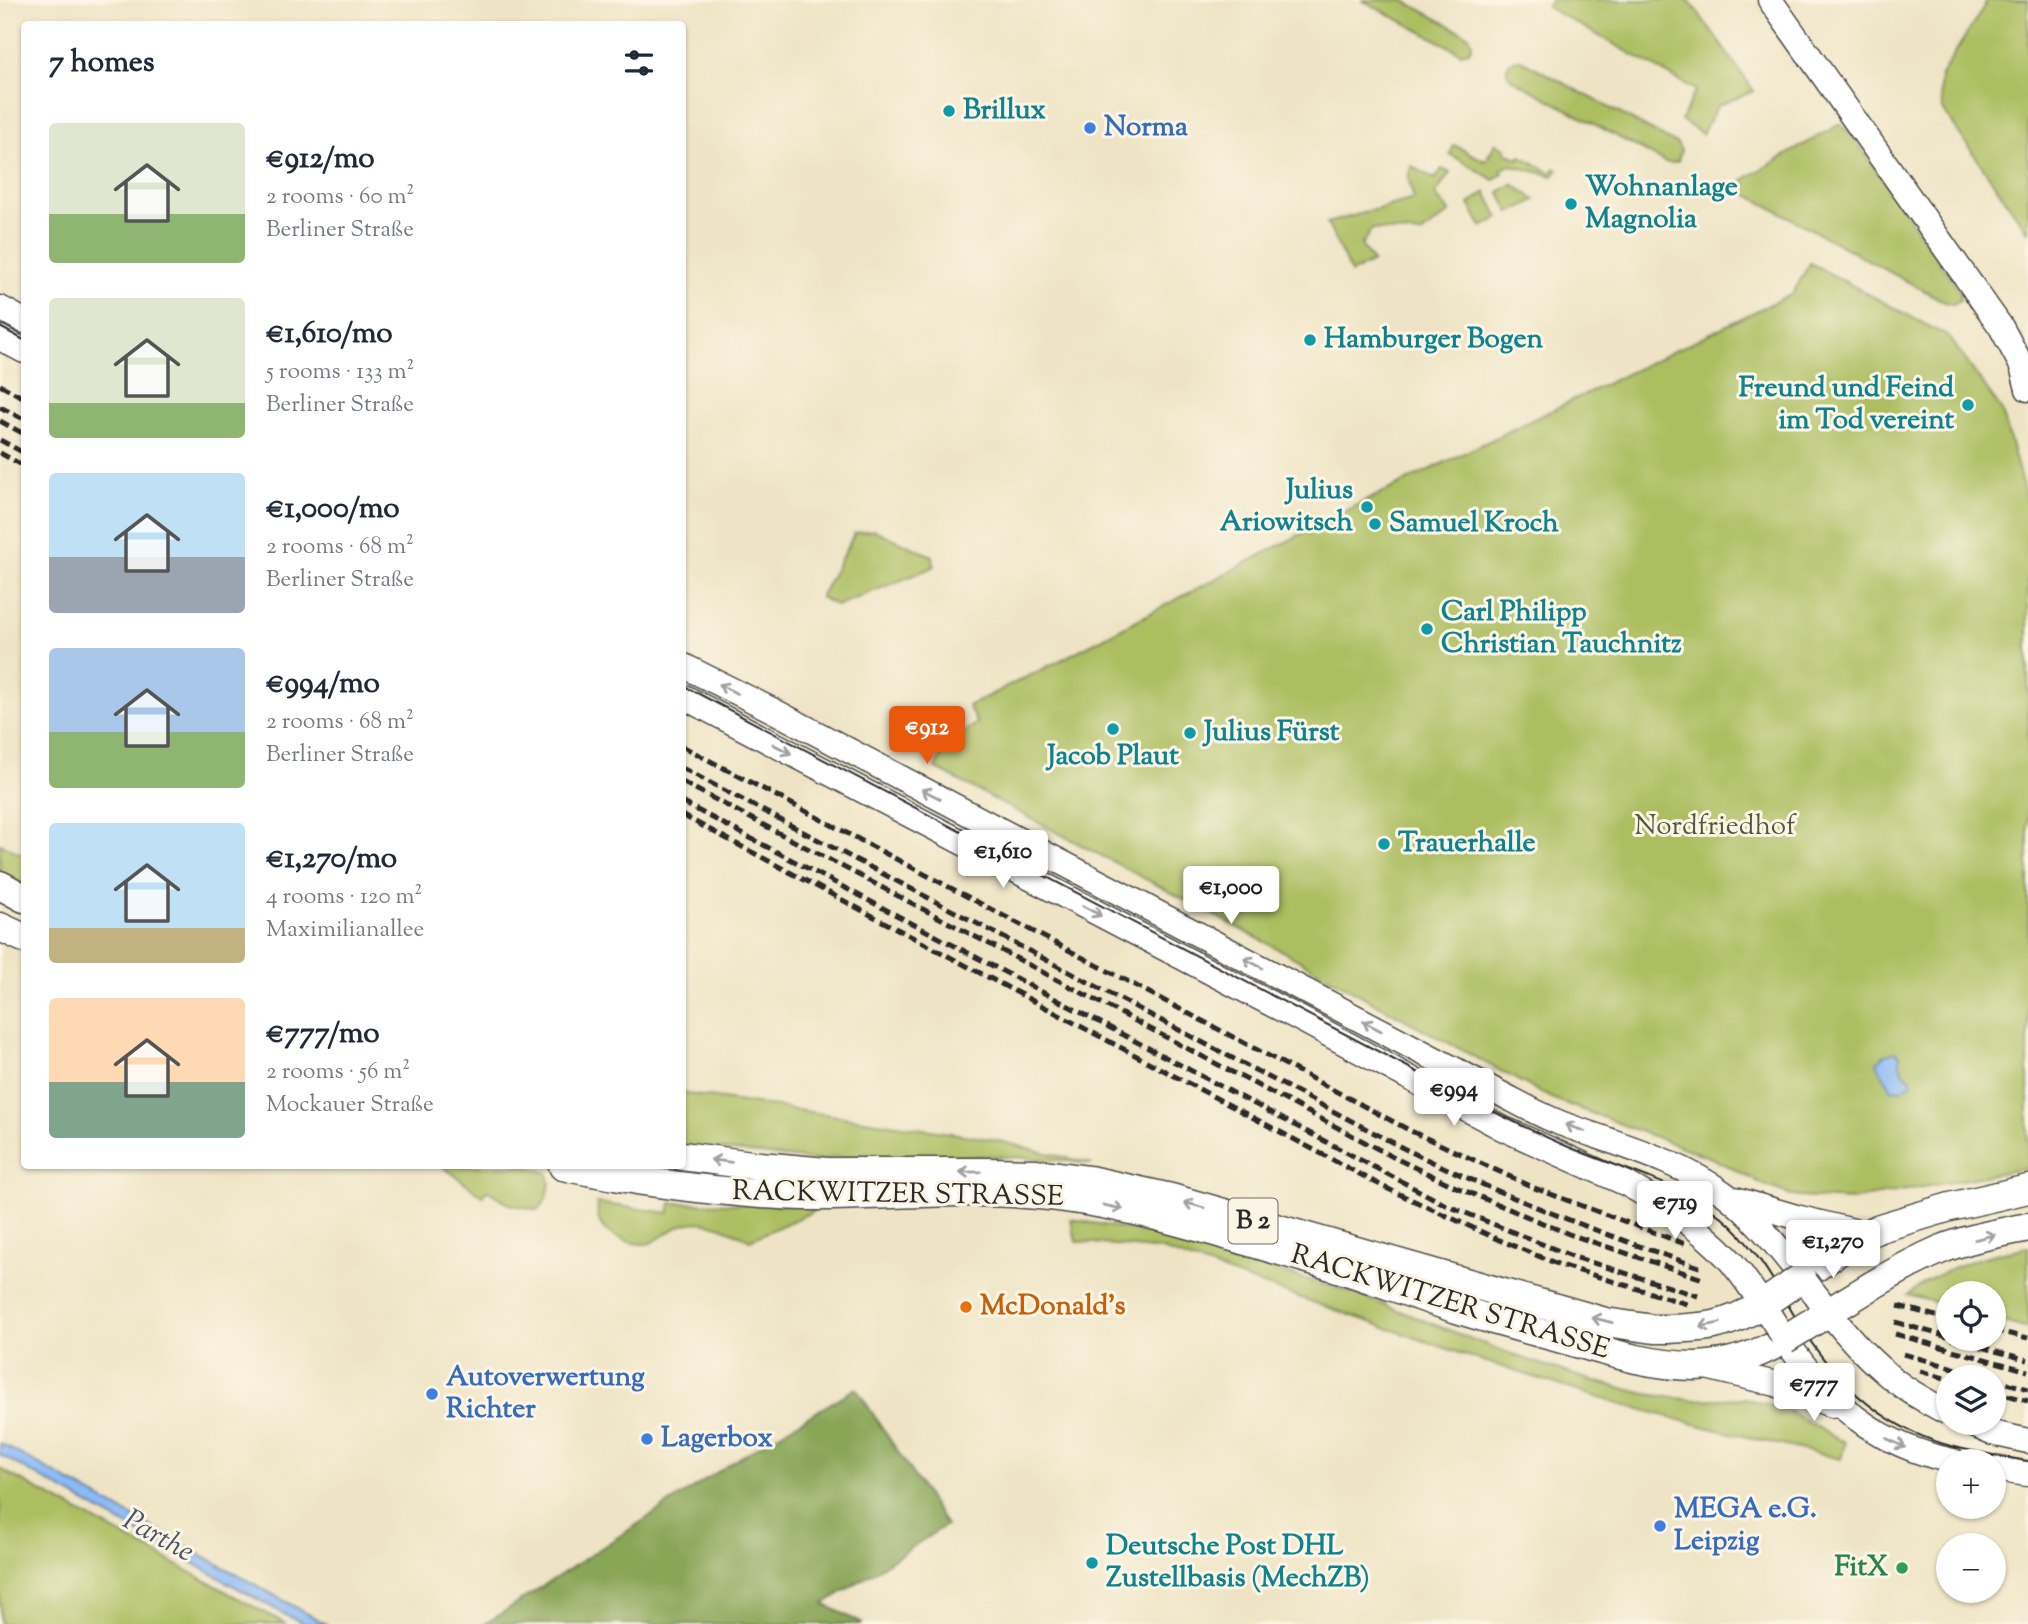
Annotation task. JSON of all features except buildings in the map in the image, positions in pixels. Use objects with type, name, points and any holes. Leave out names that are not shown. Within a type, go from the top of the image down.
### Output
[{"type":"main road","points":[[1770,0],[2001,327],[2022,366],[2028,388]]},
{"type":"main road","points":[[0,308],[21,319]]},
{"type":"main road","points":[[0,338],[21,349]]},
{"type":"main road","points":[[686,667],[1507,1097],[1557,1122],[1688,1172],[1727,1197],[1766,1234],[1878,1367],[1936,1406]]},
{"type":"main road","points":[[686,698],[1306,1022],[1502,1128],[1627,1184],[1653,1199],[1698,1230],[1729,1260],[1814,1379],[1846,1411],[1869,1428],[1910,1450],[1936,1457]]},
{"type":"main road","points":[[0,885],[21,896]]},
{"type":"main road","points":[[0,927],[21,937]]},
{"type":"main road","name":"RACKWITZER STRASSE","points":[[686,1157],[760,1167],[827,1172],[1037,1173],[1089,1180],[1171,1198],[1605,1322],[1654,1329],[1714,1325],[1762,1304]]},
{"type":"main road","name":"RACKWITZER STRASSE","points":[[576,1169],[741,1193],[828,1196],[1023,1194],[1085,1201],[1156,1216],[1317,1261],[1459,1310],[1600,1350],[1639,1360],[1691,1366],[1739,1360],[1770,1348],[1830,1312]]},
{"type":"main road","name":"B 2","points":[[1762,1304],[1866,1234],[1893,1223],[1950,1207],[2028,1189]]},
{"type":"main road","points":[[1727,1197],[1866,1234]]},
{"type":"main road","name":"B 2","points":[[1830,1312],[1896,1271],[1942,1249],[1976,1238],[2028,1227]]},
{"type":"main road","points":[[1691,1366],[1784,1386],[1846,1411]]},
{"type":"main road","points":[[2001,1435],[2028,1441]]},
{"type":"main road","points":[[2006,1471],[2028,1474]]},
{"type":"green space","points":[[1362,0],[1403,0],[1469,36],[1471,47],[1469,51],[1461,53]]},
{"type":"green space","points":[[1552,0],[1689,0],[1754,91],[1717,106],[1702,134],[1681,120],[1696,90],[1547,7]]},
{"type":"green space","points":[[1988,0],[2028,0],[2028,232],[1943,110],[1941,75]]},
{"type":"green space","points":[[1521,60],[1677,144],[1681,150],[1678,161],[1666,163],[1513,80],[1507,69],[1510,62]]},
{"type":"green space","points":[[1840,124],[1853,136],[1960,292],[1960,300],[1953,304],[1947,303],[1742,190],[1742,182],[1748,177]]},
{"type":"green space","points":[[1496,143],[1518,159],[1521,156],[1551,173],[1555,168],[1558,170],[1553,176],[1510,165],[1501,170],[1503,173],[1494,180],[1450,154],[1454,145],[1485,161],[1490,157],[1488,156]]},
{"type":"green space","points":[[1411,166],[1435,179],[1442,169],[1450,173],[1435,195],[1450,212],[1421,234],[1372,229],[1361,245],[1373,262],[1351,273],[1327,223],[1414,199],[1408,178]]},
{"type":"green space","points":[[1513,184],[1535,200],[1510,213],[1499,192]]},
{"type":"green space","points":[[1486,192],[1499,218],[1482,227],[1469,204]]},
{"type":"green space","name":"Nordfriedhof","points":[[1810,263],[1949,337],[2002,411],[2028,505],[2028,1168],[1851,1200],[1797,1197],[1764,1185],[1714,1159],[1551,1098],[1282,951],[935,768],[945,748],[977,723],[968,706],[1347,510],[1793,293]]},
{"type":"green space","points":[[874,530],[932,556],[934,567],[837,606],[820,597],[855,533]]},
{"type":"green space","points":[[0,844],[21,854],[21,885],[0,873]]},
{"type":"green space","points":[[686,1094],[991,1139],[1092,1164],[964,1156],[836,1157],[819,1161],[686,1145]]},
{"type":"green space","points":[[446,1169],[535,1169],[548,1173],[548,1193],[537,1210],[509,1204],[487,1190],[483,1196]]},
{"type":"green space","points":[[597,1203],[669,1213],[671,1203],[819,1205],[812,1212],[750,1240],[721,1227],[697,1222],[673,1229],[655,1241],[644,1244],[620,1239],[607,1230],[599,1220]]},
{"type":"green space","points":[[1071,1219],[1152,1234],[1354,1293],[1510,1354],[1590,1380],[1646,1394],[1692,1400],[1744,1398],[1785,1409],[1845,1443],[1841,1459],[1713,1429],[1600,1398],[1474,1358],[1162,1250],[1076,1241]]},
{"type":"green space","points":[[2028,1247],[2028,1329],[2006,1323],[2006,1281],[1936,1281],[1936,1303],[1908,1295],[1950,1269]]},
{"type":"green space","points":[[856,1388],[946,1525],[824,1604],[863,1624],[485,1624],[739,1458]]},
{"type":"green space","points":[[0,1469],[286,1624],[0,1624]]},
{"type":"water","points":[[1896,1052],[1900,1056],[1902,1069],[1911,1079],[1911,1084],[1901,1090],[1891,1089],[1877,1062],[1885,1055]]},
{"type":"water","name":"Parthe","points":[[0,1443],[326,1624],[305,1624],[286,1615],[0,1455]]},
{"type":"tram line","points":[[0,327],[21,338]]},
{"type":"tram line","points":[[686,687],[1496,1113],[1571,1148],[1667,1185],[1703,1204],[1720,1216],[1743,1239],[1764,1265],[1812,1344],[1845,1384],[1864,1401],[1906,1429],[1930,1439],[1964,1449],[2028,1461]]},
{"type":"railway","points":[[0,385],[21,396]]},
{"type":"railway","points":[[0,407],[21,418]]},
{"type":"railway","points":[[0,421],[21,432]]},
{"type":"railway","points":[[0,440],[21,451]]},
{"type":"railway","points":[[0,453],[21,464]]},
{"type":"railway","points":[[686,748],[1411,1131],[1537,1189],[1685,1244]]},
{"type":"railway","points":[[686,770],[1403,1148],[1550,1212],[1702,1268]]},
{"type":"railway","points":[[686,784],[1397,1159],[1569,1234],[1703,1279]]},
{"type":"railway","points":[[686,804],[1446,1205],[1574,1257],[1698,1296]]},
{"type":"railway","points":[[686,817],[1384,1187],[1560,1265],[1690,1305]]},
{"type":"railway","points":[[1898,1306],[1936,1316]]},
{"type":"railway","points":[[1895,1322],[1936,1334]]},
{"type":"railway","points":[[2006,1333],[2028,1338]]},
{"type":"railway","points":[[1895,1334],[2028,1371]]},
{"type":"railway","points":[[1995,1351],[2028,1360]]},
{"type":"railway","points":[[1903,1354],[1943,1365]]},
{"type":"railway","points":[[1920,1371],[1936,1376]]},
{"type":"railway","points":[[2006,1383],[2028,1389]]},
{"type":"railway","points":[[2006,1395],[2028,1401]]},
{"type":"place","name":"Brillux","points":[[949,111]]},
{"type":"place","name":"Norma","points":[[1090,128]]},
{"type":"place","name":"Wohnanlage Magnolia","points":[[1571,204]]},
{"type":"place","name":"Hamburger Bogen","points":[[1310,340]]},
{"type":"place","name":"Freund und Feind im Tod vereint","points":[[1968,405]]},
{"type":"place","name":"Julius Ariowitsch","points":[[1367,507]]},
{"type":"place","name":"Samuel Kroch","points":[[1375,524]]},
{"type":"place","name":"Carl Philipp Christian Tauchnitz","points":[[1427,629]]},
{"type":"place","name":"Jacob Plaut","points":[[1113,729]]},
{"type":"place","name":"Julius Fürst","points":[[1190,733]]},
{"type":"place","name":"Trauerhalle","points":[[1384,844]]},
{"type":"place","name":"McDonald's","points":[[966,1307]]},
{"type":"place","name":"Autoverwertung Richter","points":[[432,1394]]},
{"type":"place","name":"Lagerbox","points":[[647,1439]]},
{"type":"place","name":"MEGA e.G. Leipzig","points":[[1660,1526]]},
{"type":"place","name":"Deutsche Post DHL Zustellbasis (MechZB)","points":[[1092,1563]]},
{"type":"place","name":"FitX","points":[[1902,1568]]}]
